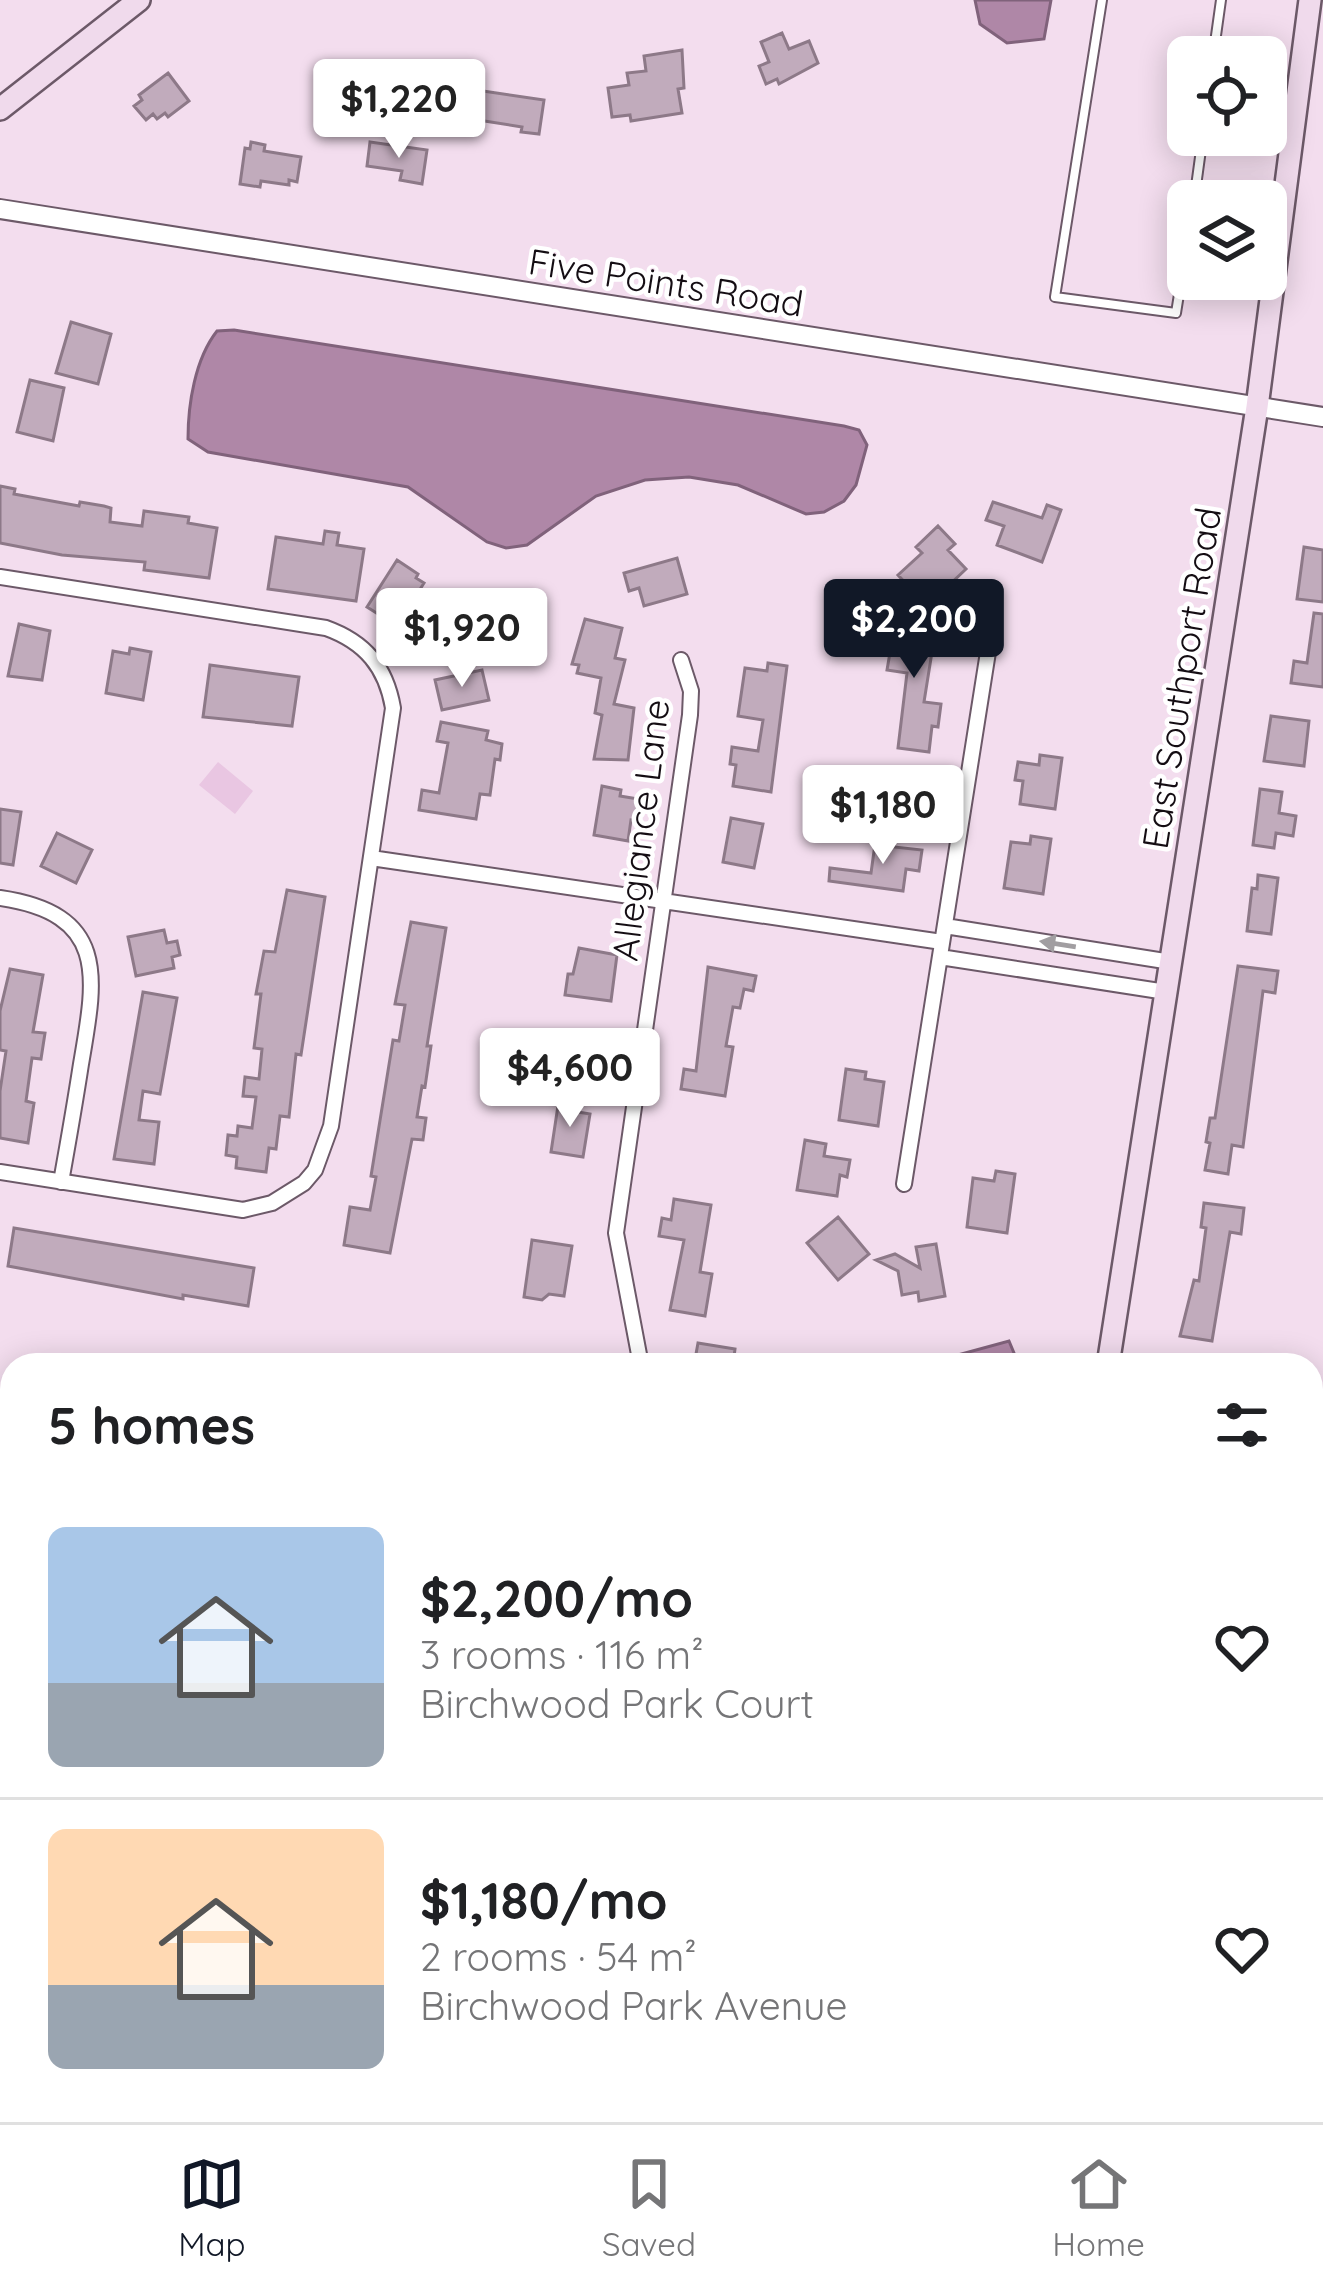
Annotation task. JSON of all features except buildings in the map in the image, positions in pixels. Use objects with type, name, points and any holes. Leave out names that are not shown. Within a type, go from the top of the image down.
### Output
[{"type":"main road","points":[[0,110],[139,0]]},
{"type":"main road","name":"East Southport Road","points":[[1110,1353],[1256,407],[1310,0]]},
{"type":"street","name":"Five Points Road","points":[[0,209],[1323,417]]},
{"type":"street","points":[[0,577],[326,628],[352,639],[377,664],[393,708],[331,1126],[315,1170],[304,1183],[272,1203],[243,1210],[0,1172]]},
{"type":"street","points":[[904,1184],[994,614]]},
{"type":"street","name":"Allegiance Lane","points":[[639,1353],[616,1233],[690,715],[691,691],[681,660]]},
{"type":"street","points":[[371,858],[663,899],[1166,992]]},
{"type":"street","points":[[0,898],[34,903],[62,919],[83,944],[93,978],[62,1182]]},
{"type":"street","points":[[945,926],[1171,962]]},
{"type":"lane","points":[[1102,0],[1055,297],[1176,313],[1178,300]]},
{"type":"lane","points":[[1217,36],[1221,0]]},
{"type":"shaded area","points":[[975,0],[1051,0],[1044,39],[1007,43],[980,24]]},
{"type":"shaded area","points":[[217,331],[844,426],[859,430],[867,445],[856,485],[844,501],[824,512],[806,514],[738,485],[689,477],[645,480],[596,496],[527,545],[506,548],[487,542],[408,487],[208,452],[188,439],[191,397],[203,355]]},
{"type":"shaded area","points":[[218,762],[253,791],[235,814],[199,785]]},
{"type":"shaded area","points":[[1009,1341],[1014,1353],[965,1353]]}]
